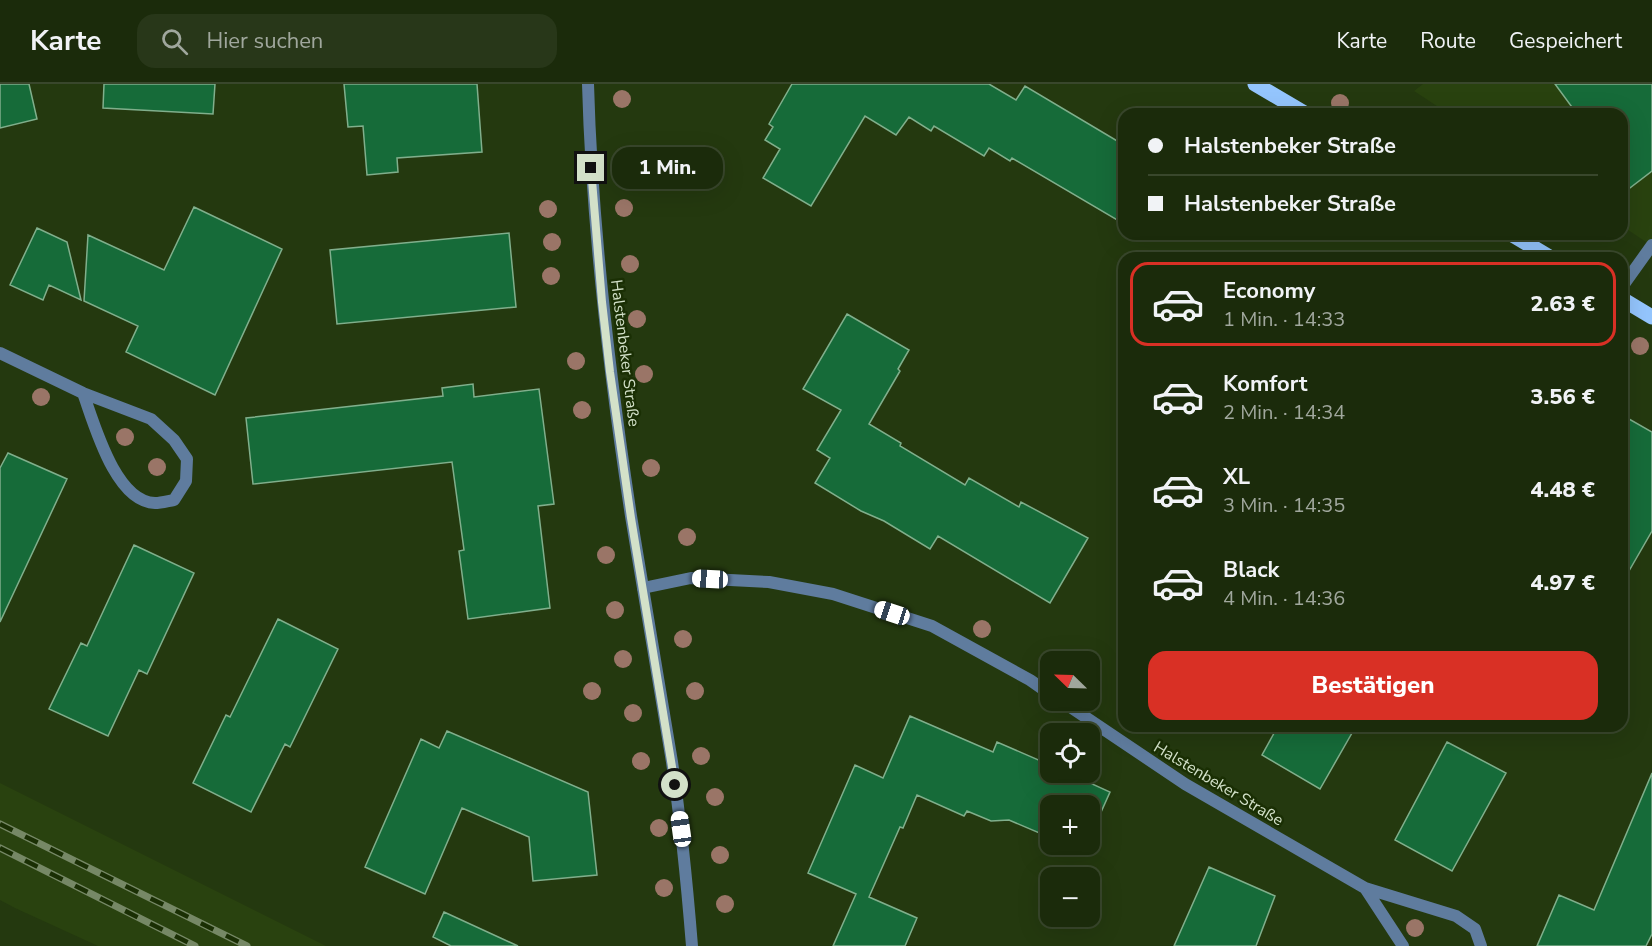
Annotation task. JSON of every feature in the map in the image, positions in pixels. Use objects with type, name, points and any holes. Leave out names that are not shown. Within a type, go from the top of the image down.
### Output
[{"type":"main road","points":[[1256,84],[1296,108]]},
{"type":"main road","points":[[1521,240],[1541,252]]},
{"type":"main road","points":[[1628,303],[1652,317]]},
{"type":"street","name":"Halstenbeker Straße","points":[[588,84],[591,168],[602,302],[620,440],[672,762],[684,851],[692,946]]},
{"type":"street","points":[[1628,279],[1652,245]]},
{"type":"street","points":[[0,353],[83,393],[151,419],[174,440],[187,459],[186,481],[174,500],[153,503],[133,495],[118,477],[100,441],[83,393]]},
{"type":"street","points":[[644,588],[691,578],[769,582],[833,594],[932,626],[1040,687]]},
{"type":"street","name":"Halstenbeker Straße","points":[[1076,711],[1185,784],[1365,888],[1456,916],[1475,929],[1482,946]]},
{"type":"street","name":"Halstenbeker Straße","points":[[1365,888],[1403,946]]},
{"type":"shaded area","points":[[1423,84],[1652,84],[1652,246],[1628,230],[1628,108],[1440,108],[1414,91]]},
{"type":"shaded area","points":[[0,783],[326,946],[98,946],[15,908],[0,900]]},
{"type":"building","points":[[0,84],[29,84],[37,119],[0,128]]},
{"type":"building","points":[[104,84],[215,84],[213,114],[103,108]]},
{"type":"building","points":[[344,84],[477,84],[482,152],[397,158],[398,172],[367,175],[363,126],[348,127]]},
{"type":"building","points":[[792,84],[989,84],[1016,100],[1025,86],[1118,141],[1118,220],[1012,158],[1010,161],[989,148],[984,156],[934,126],[931,131],[909,117],[896,135],[865,116],[811,206],[763,178],[780,149],[765,140],[773,127],[769,124]]},
{"type":"building","points":[[1555,84],[1652,84],[1652,171],[1628,189],[1628,108],[1573,108]]},
{"type":"building","points":[[194,207],[282,249],[215,395],[126,352],[138,326],[84,301],[88,235],[164,270]]},
{"type":"building","points":[[37,228],[67,242],[81,300],[49,285],[43,300],[10,285]]},
{"type":"building","points":[[509,233],[516,307],[337,324],[330,250]]},
{"type":"building","points":[[847,314],[909,350],[898,369],[900,371],[869,424],[901,443],[900,446],[965,485],[969,478],[1019,507],[1021,502],[1088,538],[1050,603],[938,536],[930,549],[815,483],[830,458],[817,450],[841,410],[803,389]]},
{"type":"building","points":[[473,384],[474,397],[539,389],[554,504],[538,506],[550,608],[468,619],[459,551],[464,550],[452,462],[253,484],[246,418],[443,396],[442,388]]},
{"type":"building","points":[[1628,418],[1652,432],[1652,531],[1628,573]]},
{"type":"building","points":[[8,453],[67,479],[0,622],[0,468]]},
{"type":"building","points":[[134,545],[194,573],[147,674],[139,670],[108,736],[49,709],[81,643],[87,646]]},
{"type":"building","points":[[278,619],[338,649],[290,747],[285,744],[251,812],[193,783],[226,715],[230,717]]},
{"type":"building","points":[[910,716],[993,752],[997,742],[1040,761],[1040,783],[1090,783],[1110,792],[1100,814],[1100,795],[1040,795],[1040,833],[1009,820],[991,821],[967,811],[964,816],[917,795],[869,897],[917,918],[905,946],[833,946],[856,894],[808,873],[855,765],[883,778]]},
{"type":"building","points":[[447,731],[588,792],[597,875],[533,881],[529,837],[462,808],[425,894],[365,867],[421,739],[439,748]]},
{"type":"building","points":[[1275,732],[1353,732],[1320,789],[1262,755]]},
{"type":"building","points":[[1447,742],[1506,773],[1452,871],[1395,840]]},
{"type":"building","points":[[1652,773],[1652,934],[1646,946],[1537,946],[1559,895],[1594,910]]},
{"type":"building","points":[[1209,867],[1275,896],[1256,946],[1174,946]]},
{"type":"building","points":[[444,912],[518,946],[451,946],[433,937]]},
{"type":"railway","points":[[0,824],[247,946]]},
{"type":"railway","points":[[0,848],[195,946]]},
{"type":"route","points":[[591,168],[610,372],[631,518],[675,785]]}]
